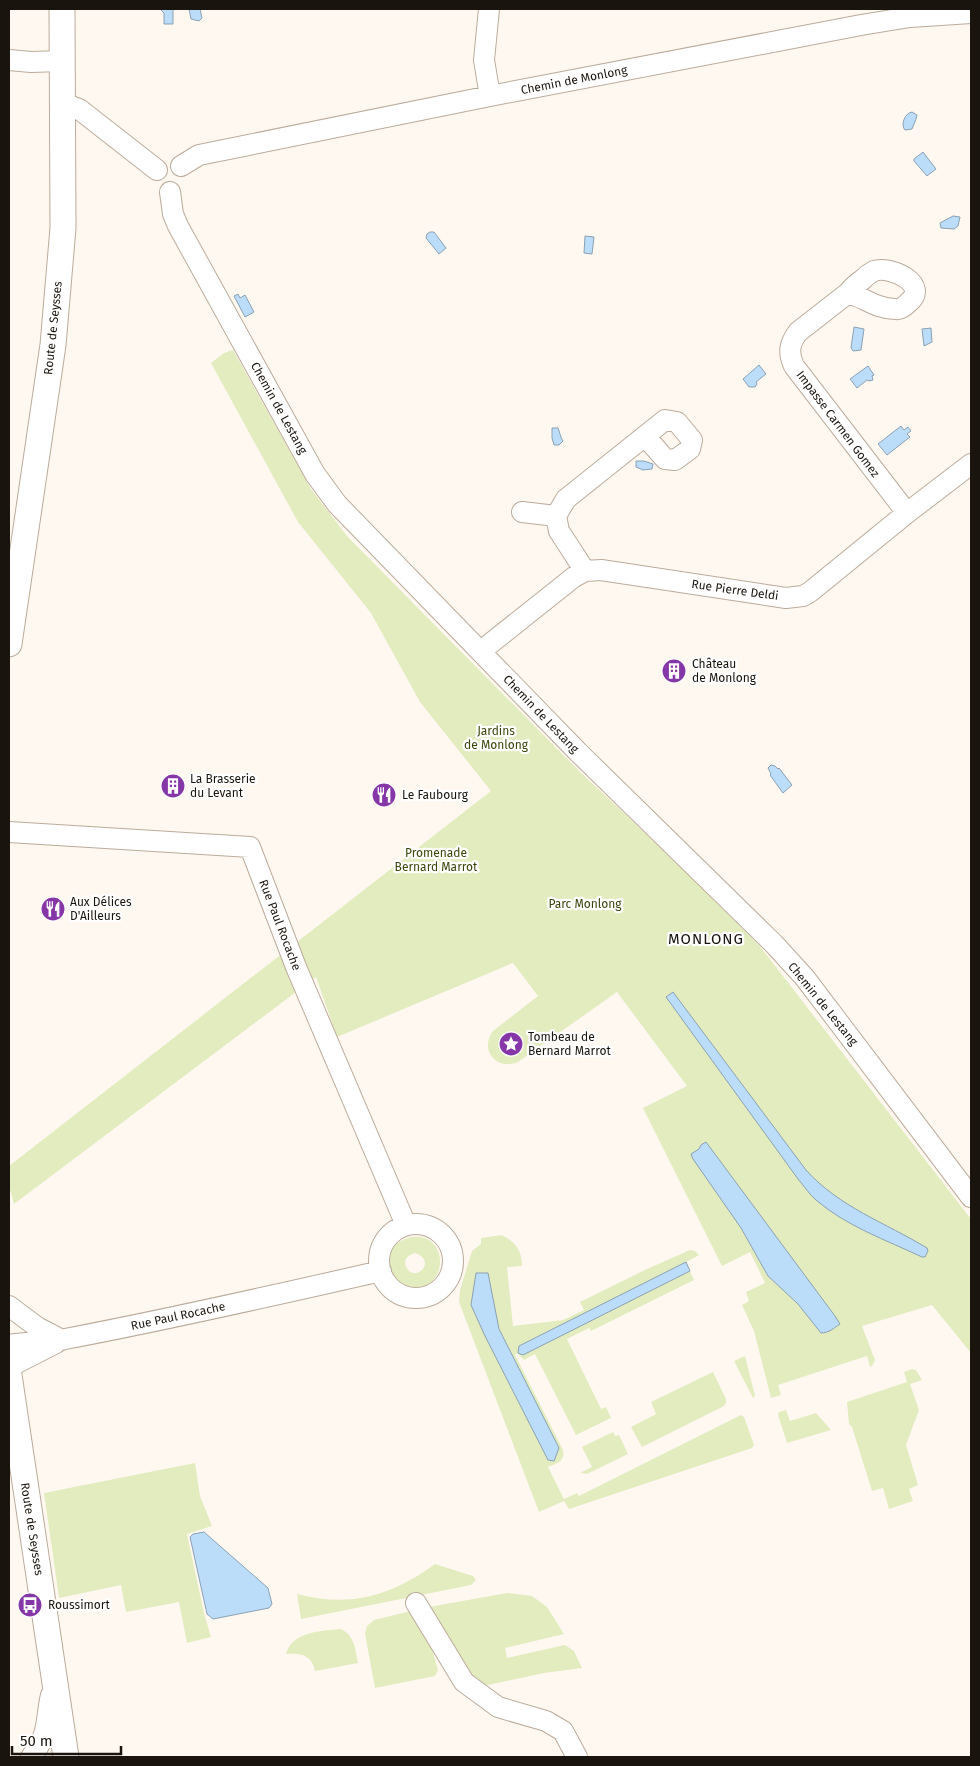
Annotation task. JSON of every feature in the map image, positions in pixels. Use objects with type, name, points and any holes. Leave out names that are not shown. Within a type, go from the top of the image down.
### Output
[{"type":"main road","name":"Route de Seysses","points":[[9,644],[53,345],[63,228],[62,9]]},
{"type":"main road","name":"Route de Seysses","points":[[9,1375],[66,1757]]},
{"type":"street","points":[[489,9],[484,60],[490,96]]},
{"type":"street","name":"Chemin de Monlong","points":[[182,166],[199,155],[490,96],[860,25],[910,17],[971,14]]},
{"type":"street","points":[[9,60],[61,62]]},
{"type":"street","points":[[63,103],[79,109],[157,170]]},
{"type":"street","points":[[168,162],[178,163],[182,166],[186,174],[185,183],[179,190],[164,191],[157,183],[157,170],[168,162]]},
{"type":"street","name":"Chemin de Lestang","points":[[170,192],[173,214],[178,226],[326,490],[356,526],[481,651],[578,752],[774,944],[805,978],[971,1197]]},
{"type":"street","name":"Impasse Carmen Gomez","points":[[848,294],[798,332],[792,340],[790,357],[794,366],[907,513]]},
{"type":"street","points":[[481,651],[574,577],[585,571],[560,532],[556,516],[566,499],[645,436]]},
{"type":"street","name":"Rue Pierre Deldi","points":[[585,571],[602,570],[794,598],[803,596],[971,464]]},
{"type":"street","points":[[522,512],[556,516]]},
{"type":"street","name":"Rue Paul Rocache","points":[[9,832],[250,847],[296,967],[406,1225]]},
{"type":"street","points":[[406,1225],[426,1225],[438,1231],[446,1240],[452,1252],[452,1271],[446,1282],[437,1292],[425,1297],[406,1297],[394,1291],[385,1282],[379,1264],[380,1252],[385,1240],[394,1231],[406,1225]]},
{"type":"street","name":"Rue Paul Rocache","points":[[9,1345],[62,1340],[201,1312],[381,1271]]},
{"type":"street","points":[[9,1306],[31,1322],[62,1340]]},
{"type":"street","name":"Rue Paul Rocache","points":[[9,1367],[62,1340]]},
{"type":"street","points":[[416,1603],[464,1682],[498,1707],[546,1721],[562,1731],[577,1757]]},
{"type":"street","name":"Route de Seysses","points":[[31,1757],[44,1736],[48,1722],[50,1696],[55,1684]]},
{"type":"green space","points":[[233,350],[311,489],[347,536],[576,768],[682,868],[759,945],[971,1219],[971,1353],[932,1305],[862,1326],[875,1360],[872,1366],[870,1367],[867,1356],[778,1385],[781,1395],[771,1398],[754,1331],[742,1305],[749,1301],[746,1292],[765,1283],[750,1252],[722,1266],[643,1108],[687,1086],[617,992],[518,1062],[503,1064],[497,1061],[489,1052],[488,1045],[493,1031],[538,996],[513,963],[337,1037],[316,977],[14,1204],[9,1186],[9,1166],[491,791],[420,702],[371,613],[298,522],[211,363],[224,353]]},
{"type":"green space","points":[[502,1235],[517,1247],[522,1260],[522,1266],[507,1267],[513,1326],[563,1320],[584,1310],[580,1302],[647,1269],[690,1250],[695,1251],[699,1255],[686,1262],[694,1280],[591,1331],[589,1328],[567,1339],[601,1409],[606,1407],[611,1418],[576,1435],[535,1354],[524,1360],[517,1353],[515,1355],[563,1450],[562,1460],[548,1467],[564,1499],[577,1493],[579,1496],[741,1415],[744,1417],[754,1445],[752,1448],[569,1509],[564,1501],[539,1512],[459,1302],[460,1290],[472,1251],[481,1244],[481,1238]]},
{"type":"green space","points":[[410,1237],[425,1238],[434,1244],[439,1253],[440,1262],[434,1279],[427,1285],[419,1288],[409,1287],[399,1282],[393,1275],[389,1262],[389,1257],[397,1243]],"holes":[[[415,1253],[425,1261],[423,1269],[419,1272],[411,1272],[405,1263],[406,1258]]]},
{"type":"green space","points":[[745,1356],[755,1396],[753,1398],[734,1361]]},
{"type":"green space","points":[[912,1369],[916,1370],[922,1380],[910,1384],[919,1410],[906,1445],[918,1485],[909,1489],[913,1501],[889,1509],[883,1488],[872,1491],[852,1427],[849,1424],[847,1402],[907,1382],[904,1372]]},
{"type":"green space","points":[[713,1372],[726,1399],[724,1406],[642,1447],[631,1427],[656,1414],[651,1402]]},
{"type":"green space","points":[[786,1410],[790,1421],[816,1413],[831,1430],[787,1443],[778,1415],[779,1412]]},
{"type":"green space","points":[[613,1432],[615,1436],[619,1435],[628,1454],[587,1474],[580,1473],[592,1467],[582,1447]]},
{"type":"green space","points":[[195,1463],[200,1496],[212,1526],[187,1534],[211,1637],[187,1643],[179,1602],[126,1612],[121,1585],[59,1598],[44,1493]]},
{"type":"green space","points":[[435,1564],[473,1576],[476,1580],[471,1585],[301,1619],[297,1594],[335,1600],[369,1596],[402,1584]]},
{"type":"green space","points":[[507,1593],[532,1596],[547,1607],[564,1634],[505,1648],[507,1658],[565,1645],[574,1651],[582,1668],[544,1673],[483,1686],[466,1678],[429,1607]]},
{"type":"green space","points":[[411,1611],[426,1629],[438,1670],[435,1676],[375,1688],[365,1634],[367,1626],[374,1620]]},
{"type":"green space","points":[[341,1629],[352,1639],[358,1663],[315,1671],[311,1661],[305,1656],[286,1654],[289,1646],[301,1637],[317,1632]]},
{"type":"water","points":[[160,9],[173,9],[173,24],[164,24],[164,13]]},
{"type":"water","points":[[189,9],[200,9],[202,18],[199,21],[191,19]]},
{"type":"water","points":[[912,112],[917,115],[916,119],[912,129],[905,130],[904,120]]},
{"type":"water","points":[[923,152],[936,169],[927,176],[914,161]]},
{"type":"water","points":[[953,216],[960,217],[958,226],[954,229],[941,228],[940,223]]},
{"type":"water","points":[[430,232],[434,232],[446,248],[439,254],[426,238]]},
{"type":"water","points":[[585,236],[594,237],[592,254],[584,253]]},
{"type":"water","points":[[238,294],[240,298],[245,295],[254,312],[245,317],[234,296]]},
{"type":"water","points":[[854,327],[864,329],[861,350],[853,351],[851,348]]},
{"type":"water","points":[[931,328],[932,342],[924,346],[922,329]]},
{"type":"water","points":[[759,365],[766,374],[756,382],[755,387],[749,387],[743,379]]},
{"type":"water","points":[[868,366],[874,375],[872,376],[873,380],[867,380],[857,388],[850,379]]},
{"type":"water","points":[[901,426],[904,430],[908,427],[911,431],[907,434],[910,437],[887,455],[878,444]]},
{"type":"water","points":[[552,428],[558,428],[559,430],[563,441],[559,445],[554,445]]},
{"type":"water","points":[[636,461],[653,464],[652,469],[643,470],[636,467]]},
{"type":"water","points":[[771,765],[779,768],[792,785],[783,793],[770,775],[768,768]]},
{"type":"water","points":[[673,992],[806,1170],[819,1183],[848,1204],[927,1248],[928,1251],[925,1257],[853,1225],[828,1209],[811,1195],[666,997]]},
{"type":"water","points":[[706,1142],[840,1324],[829,1331],[821,1333],[798,1304],[768,1276],[741,1228],[693,1159],[691,1154]]},
{"type":"water","points":[[686,1262],[690,1271],[523,1355],[518,1353],[519,1346]]},
{"type":"water","points":[[476,1273],[488,1273],[499,1329],[559,1448],[554,1461],[548,1460],[471,1305]]},
{"type":"water","points":[[204,1532],[268,1588],[272,1604],[269,1608],[213,1619],[207,1614],[190,1537],[193,1534]]},
{"type":"place","name":"Château de Monlong","points":[[674,671]]},
{"type":"place","name":"La Brasserie du Levant","points":[[173,786]]},
{"type":"place","name":"Le Faubourg","points":[[384,795]]},
{"type":"place","name":"Aux Délices D'Ailleurs","points":[[53,909]]},
{"type":"place","name":"Tombeau de Bernard Marrot","points":[[511,1044]]},
{"type":"place","name":"Roussimort","points":[[30,1605]]},
{"type":"district","name":"MONLONG","points":[[706,939]]},
{"type":"park label","name":"Jardins de Monlong","points":[[496,738]]},
{"type":"park label","name":"Promenade Bernard Marrot","points":[[436,860]]},
{"type":"park label","name":"Parc Monlong","points":[[585,904]]}]
